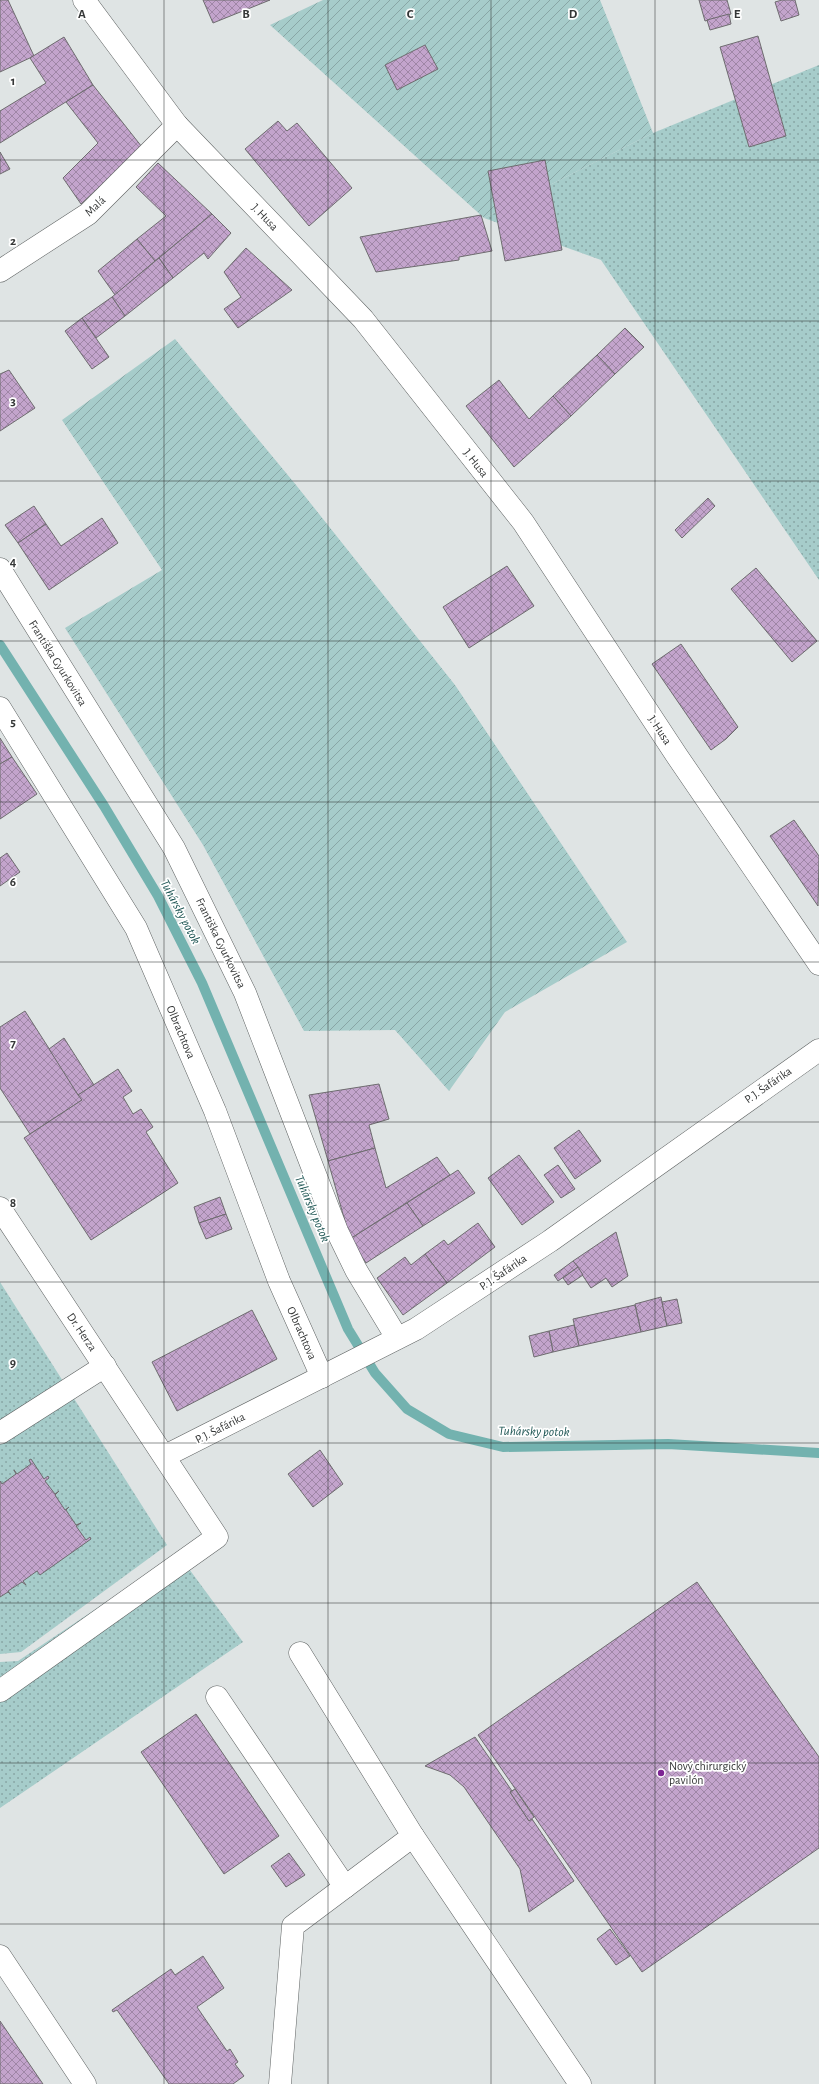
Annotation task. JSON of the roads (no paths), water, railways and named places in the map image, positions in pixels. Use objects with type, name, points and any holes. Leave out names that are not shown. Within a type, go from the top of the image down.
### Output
[{"type":"street","name":"J. Husa","points":[[84,0],[177,125],[363,319],[523,522],[677,756],[819,964]]},
{"type":"street","name":"Malá","points":[[0,271],[88,214],[177,125]]},
{"type":"street","name":"Františka Gyurkovitsa","points":[[0,569],[174,848],[246,993],[337,1231],[356,1270],[407,1334]]},
{"type":"street","name":"Olbrachtova","points":[[0,708],[136,928],[215,1111],[279,1281],[314,1381]]},
{"type":"street","name":"P. J. Šafárika","points":[[164,1456],[407,1334],[556,1236],[819,1050]]},
{"type":"street","name":"Dr. Herza","points":[[0,1208],[217,1537],[0,1691]]},
{"type":"street","points":[[0,1433],[105,1366]]},
{"type":"street","points":[[300,1653],[413,1836],[580,2084]]},
{"type":"street","points":[[217,1697],[345,1887]]},
{"type":"street","points":[[280,2084],[293,1926],[413,1836]]},
{"type":"street","points":[[0,1956],[85,2084]]},
{"type":"waterway","name":"Tuhársky potok","points":[[0,645],[104,806],[158,896],[202,983],[348,1329],[375,1373],[407,1409],[449,1434],[503,1447],[668,1444],[819,1453]]},
{"type":"place","name":"Nový chirurgický pavilón","points":[[661,1773]]}]
